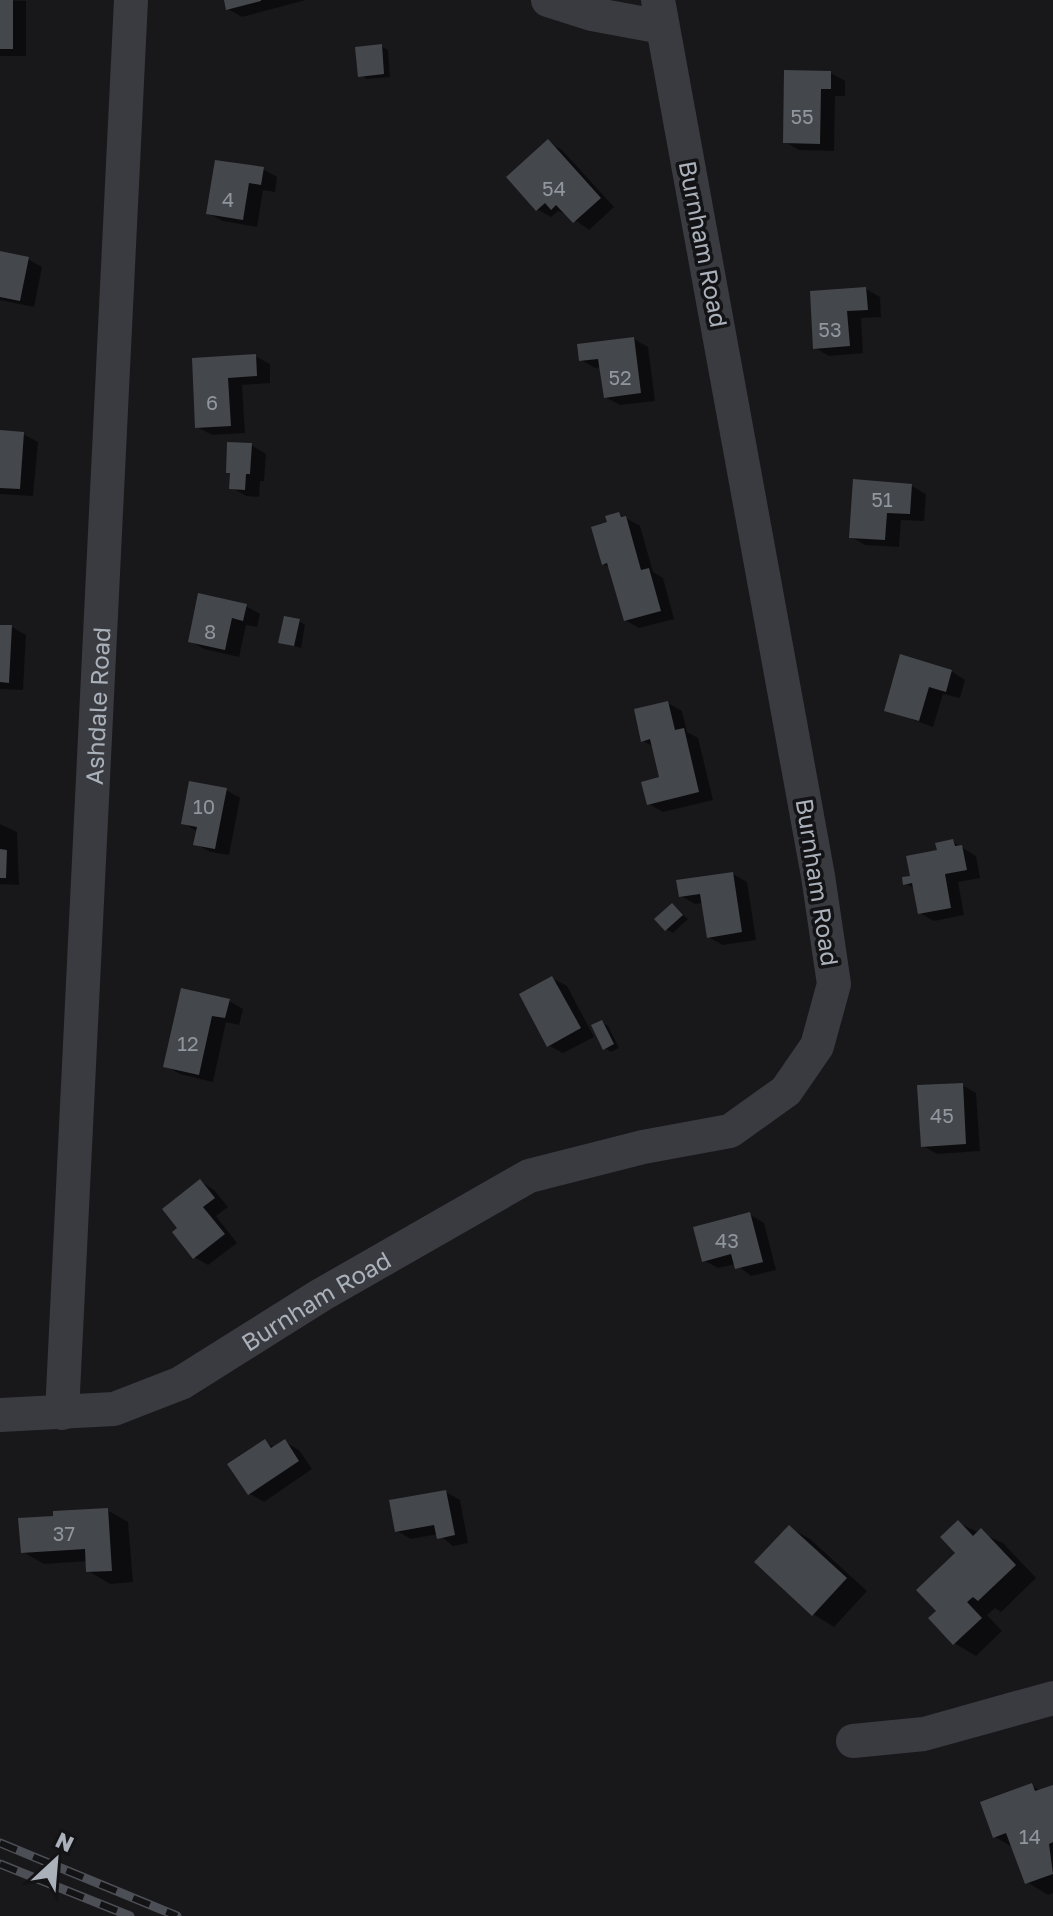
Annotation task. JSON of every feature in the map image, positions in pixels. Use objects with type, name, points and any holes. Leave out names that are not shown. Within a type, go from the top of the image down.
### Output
[{"type":"street","name":"Ashdale Road","points":[[62,1413],[131,0]]},
{"type":"street","points":[[548,0],[603,17],[660,14]]},
{"type":"street","name":"Burnham Road","points":[[0,1415],[114,1409],[181,1383],[321,1295],[529,1176],[643,1147],[730,1131],[786,1091],[817,1046],[834,984],[818,876],[718,311],[660,14]]},
{"type":"street","points":[[853,1741],[924,1734],[1053,1698]]},
{"type":"building","points":[[0,0],[13,0],[13,49],[0,49]]},
{"type":"building","points":[[224,0],[261,0],[261,1],[226,10]]},
{"type":"building","points":[[382,44],[384,74],[358,77],[355,47]]},
{"type":"building","points":[[784,70],[831,71],[831,89],[821,89],[820,144],[783,143]]},
{"type":"building","points":[[548,139],[601,198],[573,223],[556,205],[551,210],[545,203],[536,211],[506,177]]},
{"type":"building","points":[[215,160],[264,167],[261,185],[249,183],[243,220],[206,214]]},
{"type":"building","points":[[0,251],[29,257],[20,301],[0,297]]},
{"type":"building","points":[[866,287],[868,310],[847,311],[850,346],[813,349],[810,291]]},
{"type":"building","points":[[634,337],[641,393],[604,398],[598,359],[579,361],[577,344]]},
{"type":"building","points":[[256,354],[257,376],[228,378],[231,426],[195,428],[192,358]]},
{"type":"building","points":[[0,430],[24,432],[20,489],[0,488]]},
{"type":"building","points":[[227,442],[252,443],[250,474],[246,474],[245,490],[229,489]]},
{"type":"building","points":[[853,479],[912,484],[910,514],[887,513],[885,540],[849,538]]},
{"type":"building","points":[[619,512],[621,517],[626,516],[641,570],[649,568],[661,611],[624,621],[607,563],[602,565],[591,527],[607,522],[605,516]]},
{"type":"building","points":[[198,593],[247,604],[243,621],[232,618],[225,650],[188,642]]},
{"type":"building","points":[[284,616],[300,619],[294,646],[278,643]]},
{"type":"building","points":[[0,625],[12,625],[9,683],[0,682]]},
{"type":"building","points":[[900,654],[952,670],[946,692],[929,687],[919,721],[884,711]]},
{"type":"building","points":[[668,701],[675,730],[684,728],[699,792],[647,805],[641,782],[659,777],[650,739],[641,742],[634,709]]},
{"type":"building","points":[[189,781],[227,788],[215,849],[193,845],[197,827],[181,824]]},
{"type":"building","points":[[953,839],[955,846],[962,845],[967,870],[945,874],[951,908],[918,914],[912,883],[903,885],[902,877],[910,876],[906,856],[937,850],[935,843]]},
{"type":"building","points":[[0,849],[7,850],[6,878],[0,878]]},
{"type":"building","points":[[733,872],[742,932],[707,938],[700,894],[679,897],[676,880]]},
{"type":"building","points":[[672,903],[683,915],[665,931],[654,919]]},
{"type":"building","points":[[552,976],[581,1028],[547,1047],[519,994]]},
{"type":"building","points":[[181,988],[230,999],[225,1018],[212,1016],[199,1075],[163,1067]]},
{"type":"building","points":[[602,1020],[614,1044],[603,1050],[591,1025]]},
{"type":"building","points":[[963,1083],[966,1144],[921,1147],[917,1085]]},
{"type":"building","points":[[200,1179],[215,1198],[203,1207],[225,1234],[193,1259],[172,1232],[177,1228],[162,1209]]},
{"type":"building","points":[[750,1212],[763,1262],[735,1269],[731,1254],[702,1262],[693,1227]]},
{"type":"building","points":[[265,1439],[271,1448],[285,1439],[299,1461],[248,1495],[227,1464]]},
{"type":"building","points":[[446,1490],[455,1535],[437,1539],[434,1525],[395,1532],[389,1500]]},
{"type":"building","points":[[108,1508],[112,1571],[86,1572],[85,1549],[21,1553],[18,1518],[53,1516],[53,1511]]},
{"type":"building","points":[[958,1520],[973,1536],[981,1528],[1016,1565],[978,1601],[973,1597],[967,1602],[982,1618],[953,1645],[928,1618],[936,1611],[916,1590],[955,1553],[940,1537]]},
{"type":"building","points":[[789,1525],[847,1578],[812,1616],[754,1562]]},
{"type":"building","points":[[1032,1783],[1035,1791],[1053,1785],[1053,1842],[1049,1844],[1053,1874],[1025,1884],[1006,1833],[993,1838],[980,1802]]},
{"type":"railway","points":[[0,1843],[177,1916]]},
{"type":"railway","points":[[0,1864],[130,1916]]}]
